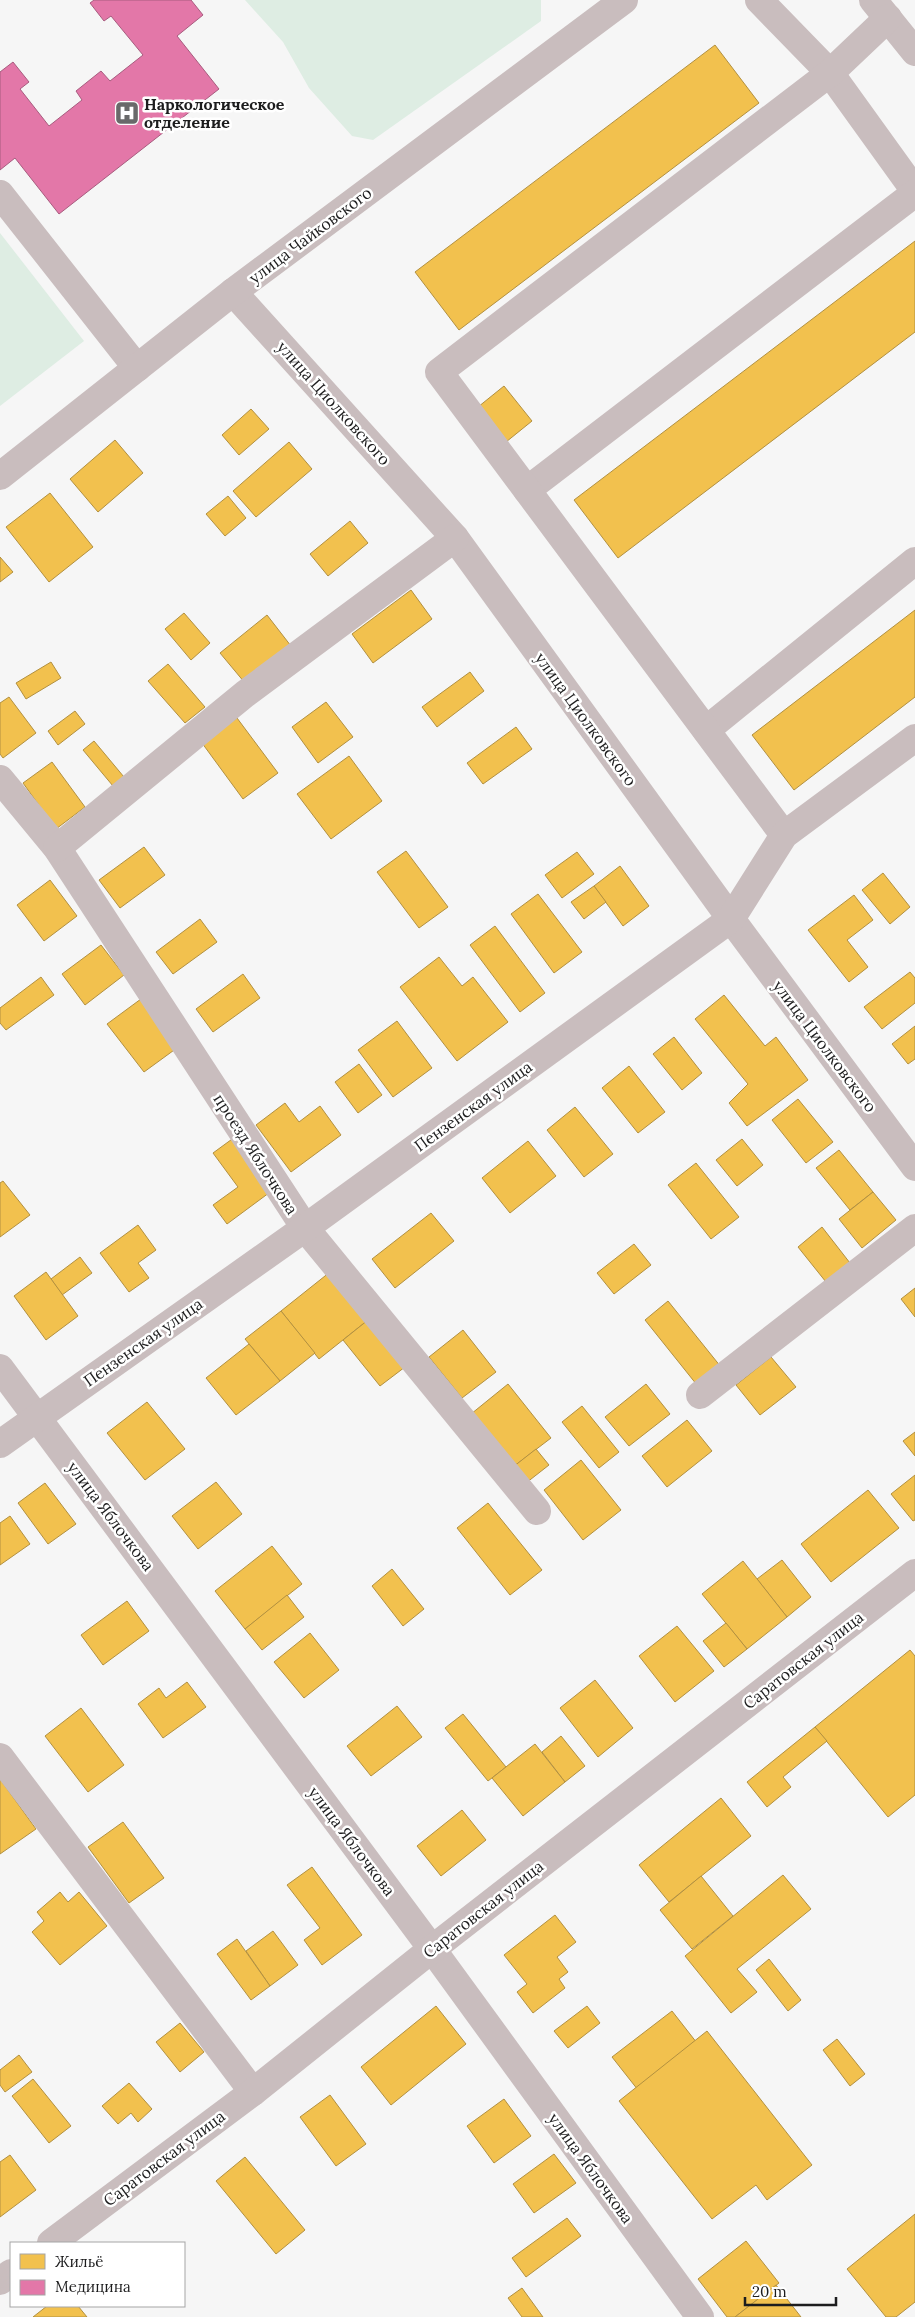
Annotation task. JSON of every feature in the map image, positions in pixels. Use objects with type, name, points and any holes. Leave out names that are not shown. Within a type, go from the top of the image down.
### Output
[{"type":"street","name":"улица Чайковского","points":[[0,476],[233,292],[624,0]]},
{"type":"street","points":[[527,490],[915,192],[830,72],[759,0]]},
{"type":"street","points":[[784,835],[439,372],[830,72],[881,9],[915,52]]},
{"type":"street","points":[[0,194],[137,368]]},
{"type":"street","name":"улица Циолковского","points":[[233,292],[455,538],[731,919],[915,1167]]},
{"type":"street","points":[[57,848],[245,694],[455,538]]},
{"type":"street","points":[[706,730],[915,561]]},
{"type":"street","name":"Пензенская улица","points":[[0,1444],[305,1228],[731,919],[784,835],[915,738]]},
{"type":"street","name":"проезд Яблочкова","points":[[0,779],[57,848],[305,1228],[537,1511]]},
{"type":"street","points":[[700,1395],[915,1228]]},
{"type":"street","name":"улица Яблочкова","points":[[0,1368],[432,1949],[700,2317]]},
{"type":"street","name":"Саратовская улица","points":[[51,2242],[253,2092],[432,1949],[915,1573]]},
{"type":"street","points":[[0,1757],[253,2092]]},
{"type":"shaded area","points":[[245,0],[541,0],[541,21],[373,140],[352,136],[309,88],[283,42]]},
{"type":"shaded area","points":[[0,233],[84,341],[0,406]]},
{"type":"building: Жильё","points":[[715,45],[759,103],[459,330],[415,272]]},
{"type":"building: Жильё","points":[[915,241],[915,332],[618,558],[574,500]]},
{"type":"building: Жильё","points":[[504,386],[532,421],[506,442],[478,407]]},
{"type":"building: Жильё","points":[[251,409],[269,429],[239,455],[222,435]]},
{"type":"building: Жильё","points":[[115,440],[143,473],[98,512],[70,479]]},
{"type":"building: Жильё","points":[[289,442],[312,469],[256,517],[233,491]]},
{"type":"building: Жильё","points":[[50,493],[93,547],[49,582],[6,527]]},
{"type":"building: Жильё","points":[[228,496],[246,518],[225,536],[206,514]]},
{"type":"building: Жильё","points":[[350,521],[368,543],[328,576],[310,554]]},
{"type":"building: Жильё","points":[[0,557],[13,572],[0,582]]},
{"type":"building: Жильё","points":[[411,590],[432,619],[373,663],[352,634]]},
{"type":"building: Жильё","points":[[915,610],[915,697],[794,790],[752,735]]},
{"type":"building: Жильё","points":[[184,613],[210,643],[191,660],[165,629]]},
{"type":"building: Жильё","points":[[267,615],[291,646],[245,683],[220,653]]},
{"type":"building: Жильё","points":[[51,662],[61,678],[26,699],[16,683]]},
{"type":"building: Жильё","points":[[168,664],[205,707],[185,723],[148,681]]},
{"type":"building: Жильё","points":[[470,672],[484,691],[437,727],[422,707]]},
{"type":"building: Жильё","points":[[9,697],[36,733],[3,758],[0,754],[0,703]]},
{"type":"building: Жильё","points":[[326,702],[353,737],[318,763],[292,727]]},
{"type":"building: Жильё","points":[[75,711],[85,724],[58,745],[48,731]]},
{"type":"building: Жильё","points":[[237,718],[278,773],[243,799],[202,743]]},
{"type":"building: Жильё","points":[[516,727],[532,749],[483,784],[467,763]]},
{"type":"building: Жильё","points":[[94,741],[124,777],[113,786],[83,750]]},
{"type":"building: Жильё","points":[[349,756],[382,801],[331,839],[297,794]]},
{"type":"building: Жильё","points":[[52,762],[85,807],[56,829],[23,783]]},
{"type":"building: Жильё","points":[[144,847],[165,875],[120,908],[99,880]]},
{"type":"building: Жильё","points":[[406,851],[448,907],[419,928],[377,872]]},
{"type":"building: Жильё","points":[[577,852],[594,874],[562,898],[545,875]]},
{"type":"building: Жильё","points":[[620,866],[649,906],[623,926],[594,886]]},
{"type":"building: Жильё","points":[[883,873],[910,907],[890,924],[862,890]]},
{"type":"building: Жильё","points":[[50,880],[77,916],[44,941],[17,905]]},
{"type":"building: Жильё","points":[[594,886],[606,902],[584,919],[571,902]]},
{"type":"building: Жильё","points":[[538,894],[582,952],[554,973],[511,914]]},
{"type":"building: Жильё","points":[[854,895],[873,920],[847,940],[868,967],[849,982],[808,930]]},
{"type":"building: Жильё","points":[[200,919],[217,942],[173,974],[156,952]]},
{"type":"building: Жильё","points":[[495,926],[545,993],[520,1012],[470,945]]},
{"type":"building: Жильё","points":[[101,945],[124,975],[85,1005],[62,974]]},
{"type":"building: Жильё","points":[[439,957],[462,986],[473,977],[508,1022],[457,1061],[400,987]]},
{"type":"building: Жильё","points":[[910,972],[915,978],[915,1003],[882,1029],[864,1007]]},
{"type":"building: Жильё","points":[[243,974],[260,998],[213,1032],[196,1009]]},
{"type":"building: Жильё","points":[[41,977],[54,995],[6,1030],[0,1023],[0,1008]]},
{"type":"building: Жильё","points":[[724,995],[765,1046],[776,1037],[808,1080],[747,1126],[729,1103],[748,1084],[695,1019]]},
{"type":"building: Жильё","points":[[145,996],[181,1045],[144,1072],[107,1024]]},
{"type":"building: Жильё","points":[[397,1021],[432,1068],[393,1097],[358,1050]]},
{"type":"building: Жильё","points":[[915,1026],[915,1059],[908,1064],[892,1044]]},
{"type":"building: Жильё","points":[[674,1037],[702,1073],[682,1090],[653,1054]]},
{"type":"building: Жильё","points":[[359,1064],[382,1095],[358,1113],[335,1082]]},
{"type":"building: Жильё","points":[[629,1066],[665,1112],[638,1133],[602,1088]]},
{"type":"building: Жильё","points":[[798,1099],[833,1142],[806,1163],[772,1120]]},
{"type":"building: Жильё","points":[[285,1103],[299,1122],[320,1106],[341,1135],[291,1172],[256,1125]]},
{"type":"building: Жильё","points":[[575,1107],[613,1154],[584,1177],[547,1130]]},
{"type":"building: Жильё","points":[[239,1134],[277,1187],[227,1224],[213,1205],[238,1187],[213,1153]]},
{"type":"building: Жильё","points":[[742,1139],[763,1165],[737,1186],[716,1160]]},
{"type":"building: Жильё","points":[[528,1141],[556,1176],[510,1213],[482,1178]]},
{"type":"building: Жильё","points":[[839,1150],[873,1192],[850,1210],[816,1168]]},
{"type":"building: Жильё","points":[[696,1163],[739,1217],[711,1239],[668,1185]]},
{"type":"building: Жильё","points":[[3,1181],[30,1215],[0,1237],[0,1183]]},
{"type":"building: Жильё","points":[[873,1192],[896,1220],[862,1248],[839,1219]]},
{"type":"building: Жильё","points":[[431,1213],[454,1241],[395,1288],[372,1259]]},
{"type":"building: Жильё","points":[[138,1225],[156,1250],[138,1263],[149,1278],[129,1292],[100,1253]]},
{"type":"building: Жильё","points":[[822,1227],[850,1263],[826,1282],[798,1247]]},
{"type":"building: Жильё","points":[[634,1244],[651,1265],[614,1294],[597,1273]]},
{"type":"building: Жильё","points":[[80,1257],[92,1273],[62,1295],[51,1279]]},
{"type":"building: Жильё","points":[[46,1272],[78,1316],[46,1340],[14,1296]]},
{"type":"building: Жильё","points":[[330,1272],[368,1320],[319,1359],[281,1311]]},
{"type":"building: Жильё","points":[[915,1288],[915,1317],[901,1299]]},
{"type":"building: Жильё","points":[[668,1301],[721,1367],[697,1385],[645,1320]]},
{"type":"building: Жильё","points":[[281,1311],[315,1353],[280,1381],[245,1339]]},
{"type":"building: Жильё","points":[[368,1320],[405,1367],[380,1386],[343,1340]]},
{"type":"building: Жильё","points":[[463,1330],[496,1372],[462,1398],[429,1357]]},
{"type":"building: Жильё","points":[[249,1344],[280,1381],[236,1415],[206,1378]]},
{"type":"building: Жильё","points":[[771,1357],[796,1387],[760,1415],[736,1385]]},
{"type":"building: Жильё","points":[[508,1384],[551,1438],[513,1467],[471,1414]]},
{"type":"building: Жильё","points":[[646,1384],[670,1414],[629,1446],[605,1417]]},
{"type":"building: Жильё","points":[[147,1402],[185,1449],[145,1480],[107,1433]]},
{"type":"building: Жильё","points":[[582,1406],[619,1452],[599,1468],[562,1422]]},
{"type":"building: Жильё","points":[[687,1420],[712,1451],[667,1487],[642,1456]]},
{"type":"building: Жильё","points":[[915,1432],[915,1456],[903,1441]]},
{"type":"building: Жильё","points":[[536,1449],[549,1465],[526,1483],[513,1467]]},
{"type":"building: Жильё","points":[[581,1460],[621,1510],[583,1540],[544,1490]]},
{"type":"building: Жильё","points":[[915,1475],[915,1520],[913,1521],[891,1494]]},
{"type":"building: Жильё","points":[[216,1482],[242,1514],[198,1549],[172,1516]]},
{"type":"building: Жильё","points":[[45,1483],[76,1524],[48,1544],[18,1503]]},
{"type":"building: Жильё","points":[[868,1490],[899,1528],[831,1582],[801,1544]]},
{"type":"building: Жильё","points":[[488,1503],[542,1570],[510,1595],[457,1528]]},
{"type":"building: Жильё","points":[[10,1516],[30,1544],[0,1565],[0,1523]]},
{"type":"building: Жильё","points":[[272,1546],[302,1584],[245,1629],[215,1591]]},
{"type":"building: Жильё","points":[[782,1560],[811,1597],[787,1617],[757,1579]]},
{"type":"building: Жильё","points":[[743,1561],[787,1617],[747,1649],[702,1594]]},
{"type":"building: Жильё","points":[[392,1569],[424,1609],[403,1626],[372,1586]]},
{"type":"building: Жильё","points":[[287,1595],[304,1617],[262,1650],[245,1629]]},
{"type":"building: Жильё","points":[[127,1601],[149,1631],[103,1665],[81,1635]]},
{"type":"building: Жильё","points":[[726,1623],[747,1649],[724,1667],[703,1641]]},
{"type":"building: Жильё","points":[[677,1626],[714,1671],[675,1702],[639,1656]]},
{"type":"building: Жильё","points":[[310,1633],[339,1670],[304,1698],[274,1662]]},
{"type":"building: Жильё","points":[[910,1650],[915,1656],[915,1795],[888,1817],[815,1727]]},
{"type":"building: Жильё","points":[[595,1680],[633,1728],[598,1757],[560,1708]]},
{"type":"building: Жильё","points":[[187,1682],[206,1707],[163,1738],[138,1704],[159,1688],[166,1698]]},
{"type":"building: Жильё","points":[[397,1706],[422,1737],[371,1776],[347,1746]]},
{"type":"building: Жильё","points":[[81,1708],[124,1765],[88,1792],[45,1736]]},
{"type":"building: Жильё","points":[[463,1714],[506,1767],[488,1781],[445,1728]]},
{"type":"building: Жильё","points":[[815,1727],[827,1741],[783,1777],[791,1787],[767,1807],[747,1782]]},
{"type":"building: Жильё","points":[[561,1736],[585,1766],[565,1782],[542,1752]]},
{"type":"building: Жильё","points":[[535,1744],[565,1782],[523,1816],[492,1778]]},
{"type":"building: Жильё","points":[[0,1779],[36,1829],[0,1854]]},
{"type":"building: Жильё","points":[[721,1798],[751,1836],[669,1902],[639,1865]]},
{"type":"building: Жильё","points":[[462,1810],[486,1840],[441,1876],[417,1846]]},
{"type":"building: Жильё","points":[[123,1822],[164,1878],[129,1903],[88,1847]]},
{"type":"building: Жильё","points":[[312,1867],[362,1935],[322,1965],[304,1940],[320,1928],[287,1885]]},
{"type":"building: Жильё","points":[[783,1875],[811,1909],[737,1969],[757,1992],[731,2013],[685,1956]]},
{"type":"building: Жильё","points":[[701,1876],[733,1916],[692,1949],[660,1910]]},
{"type":"building: Жильё","points":[[60,1892],[68,1902],[79,1892],[107,1926],[60,1965],[32,1932],[44,1921],[37,1912]]},
{"type":"building: Жильё","points":[[555,1915],[576,1942],[557,1957],[568,1972],[559,1979],[565,1988],[533,2013],[517,1992],[527,1984],[504,1955]]},
{"type":"building: Жильё","points":[[273,1931],[298,1965],[270,1986],[246,1951]]},
{"type":"building: Жильё","points":[[237,1939],[270,1986],[251,2000],[217,1954]]},
{"type":"building: Жильё","points":[[769,1959],[801,2000],[788,2011],[756,1970]]},
{"type":"building: Жильё","points":[[436,2006],[466,2044],[391,2105],[361,2067]]},
{"type":"building: Жильё","points":[[587,2006],[600,2023],[568,2048],[554,2031]]},
{"type":"building: Жильё","points":[[672,2011],[697,2043],[638,2090],[612,2057]]},
{"type":"building: Жильё","points":[[180,2023],[204,2052],[180,2072],[156,2042]]},
{"type":"building: Жильё","points":[[707,2031],[812,2165],[767,2200],[756,2185],[712,2219],[619,2101]]},
{"type":"building: Жильё","points":[[837,2039],[865,2074],[850,2086],[823,2050]]},
{"type":"building: Жильё","points":[[19,2055],[32,2072],[5,2092],[0,2085],[0,2070]]},
{"type":"building: Жильё","points":[[33,2079],[71,2126],[49,2143],[12,2096]]},
{"type":"building: Жильё","points":[[129,2083],[152,2109],[138,2122],[131,2113],[118,2124],[102,2106]]},
{"type":"building: Жильё","points":[[330,2095],[366,2144],[336,2166],[300,2117]]},
{"type":"building: Жильё","points":[[504,2099],[531,2136],[494,2163],[467,2126]]},
{"type":"building: Жильё","points":[[554,2154],[576,2183],[534,2213],[513,2184]]},
{"type":"building: Жильё","points":[[10,2155],[36,2190],[0,2217],[0,2162]]},
{"type":"building: Жильё","points":[[245,2157],[305,2230],[276,2254],[216,2181]]},
{"type":"building: Жильё","points":[[915,2214],[915,2302],[896,2317],[886,2317],[847,2269]]},
{"type":"building: Жильё","points":[[567,2218],[581,2236],[526,2277],[512,2258]]},
{"type":"building: Жильё","points":[[746,2241],[779,2283],[735,2317],[727,2317],[698,2279]]},
{"type":"building: Жильё","points":[[776,2285],[801,2317],[735,2317]]},
{"type":"building: Жильё","points":[[522,2288],[543,2317],[522,2317],[508,2298]]},
{"type":"building: Жильё","points":[[46,2307],[79,2307],[87,2317],[33,2317]]},
{"type":"building: Медицина","name":"Наркологическое отделение","points":[[94,0],[191,0],[203,15],[177,36],[219,89],[59,214],[15,158],[0,170],[0,72],[13,62],[29,82],[20,89],[49,126],[82,100],[76,91],[101,71],[110,81],[143,55],[111,16],[104,21],[90,3]]},
{"type":"place","name":"Наркологическое отделение","points":[[127,113]]}]
